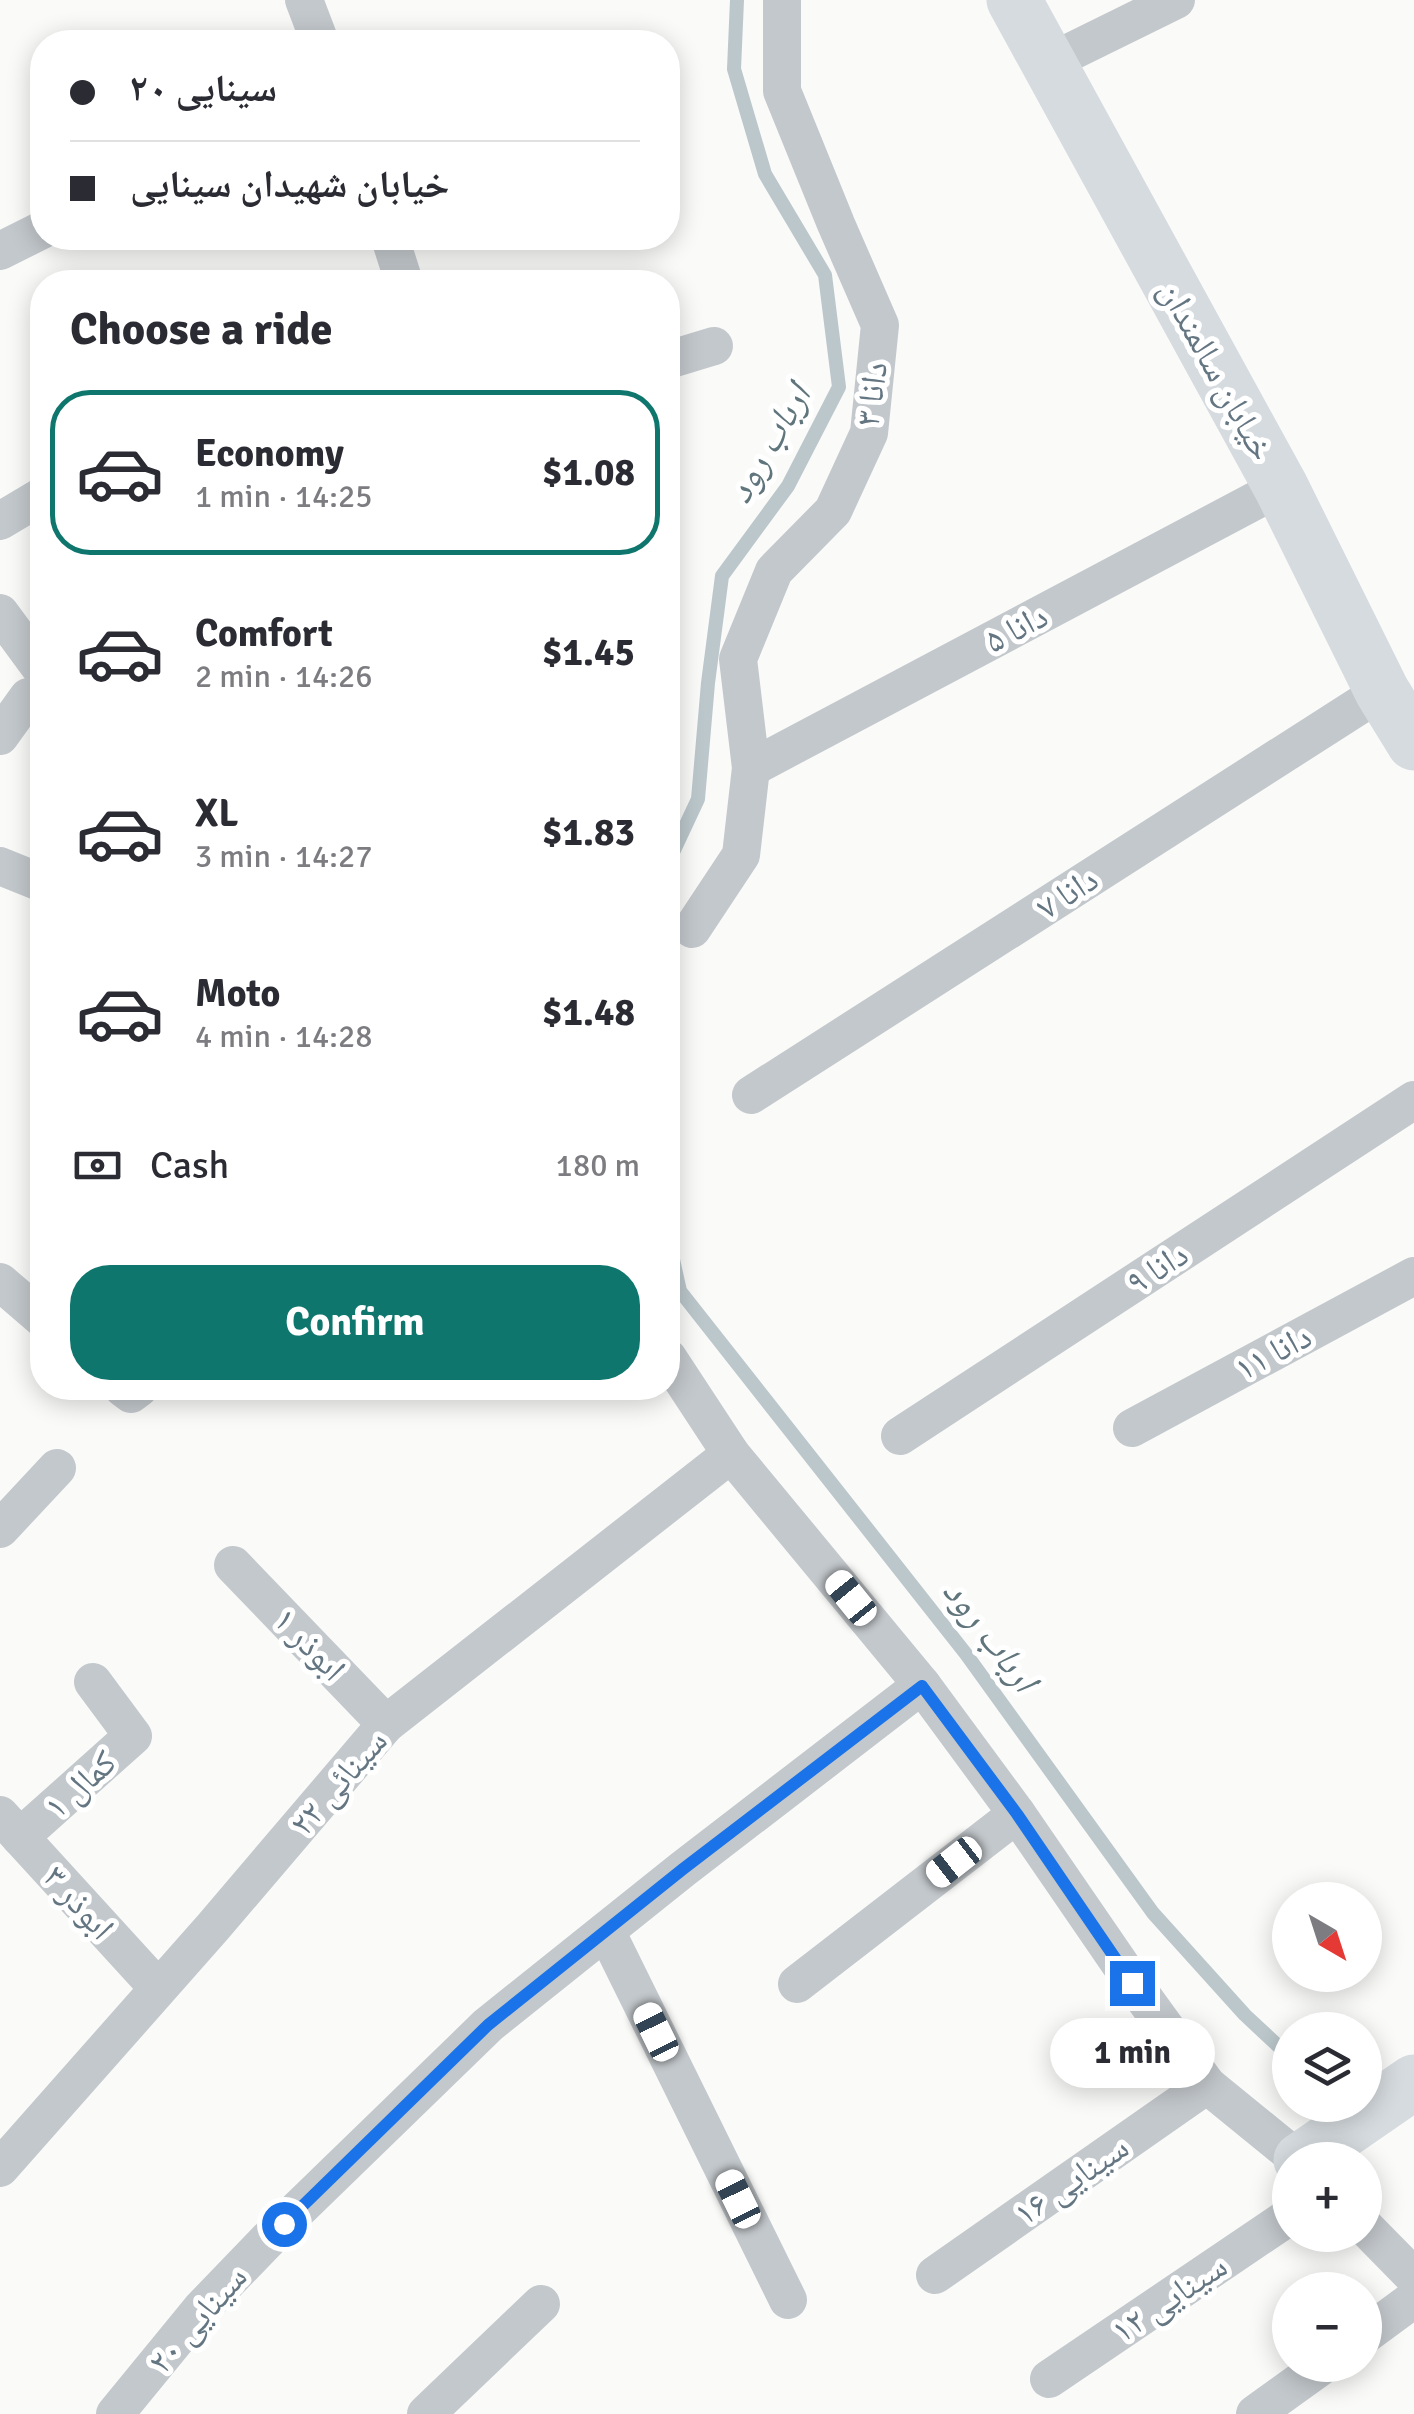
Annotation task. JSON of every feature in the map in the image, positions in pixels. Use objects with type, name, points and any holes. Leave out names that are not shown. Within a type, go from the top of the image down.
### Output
[{"type":"street","points":[[304,0],[315,30]]},
{"type":"street","name":"دانا ۳","points":[[692,930],[741,855],[751,768],[738,659],[774,571],[833,511],[869,433],[880,325],[782,91],[782,0]]},
{"type":"street","name":"خیابان سالمندان","points":[[1014,0],[1281,488],[1382,691],[1414,743]]},
{"type":"street","points":[[1048,62],[1176,0]]},
{"type":"street","points":[[0,252],[30,236]]},
{"type":"street","points":[[680,356],[714,346]]},
{"type":"street","name":"دانا ۵","points":[[751,768],[1281,488]]},
{"type":"street","points":[[0,521],[30,503]]},
{"type":"street","points":[[0,613],[30,654]]},
{"type":"street","name":"دانا ۷","points":[[751,1094],[1382,691]]},
{"type":"street","points":[[0,736],[30,697]]},
{"type":"street","points":[[0,866],[30,877]]},
{"type":"street","name":"دانا ۹","points":[[900,1436],[1414,1100]]},
{"type":"street","name":"دانا ۱۱","points":[[1132,1428],[1414,1276]]},
{"type":"street","points":[[0,1282],[30,1308]]},
{"type":"street","points":[[680,1376],[731,1454],[922,1686],[1207,2085],[1278,2142]]},
{"type":"street","name":"سینائی ۲۲","points":[[0,2168],[12,2128],[158,1988],[386,1724],[731,1454]]},
{"type":"street","points":[[2,1522],[57,1468]]},
{"type":"street","name":"ابوذر ۱","points":[[234,1564],[386,1724]]},
{"type":"street","name":"کمال ۱","points":[[10,1826],[133,1736],[94,1682]]},
{"type":"street","name":"سینایی ۲۰","points":[[115,2414],[201,2309],[488,2025],[922,1686]]},
{"type":"street","points":[[797,1984],[1017,1814]]},
{"type":"street","name":"ابوذر ۳","points":[[10,1826],[158,1988]]},
{"type":"street","points":[[606,1931],[788,2300]]},
{"type":"street","points":[[1326,2142],[1414,2082]]},
{"type":"street","name":"سینایی ۱۶","points":[[934,2275],[1207,2085]]},
{"type":"street","name":"سینایی ۱۲","points":[[1049,2379],[1272,2228]]},
{"type":"street","points":[[1382,2244],[1414,2277]]},
{"type":"street","points":[[1382,2323],[1414,2299]]},
{"type":"street","points":[[426,2414],[541,2304]]},
{"type":"street","points":[[1256,2414],[1300,2382]]},
{"type":"waterway","name":"ارباب رود","points":[[680,837],[698,799],[722,576],[788,486],[839,387],[825,275],[765,174],[734,69],[737,0]]},
{"type":"waterway","name":"ارباب رود","points":[[680,1291],[966,1654],[1153,1913],[1272,2040]]},
{"type":"route","points":[[284,2224],[488,2025],[922,1686],[1017,1814],[1132,1983]]}]
